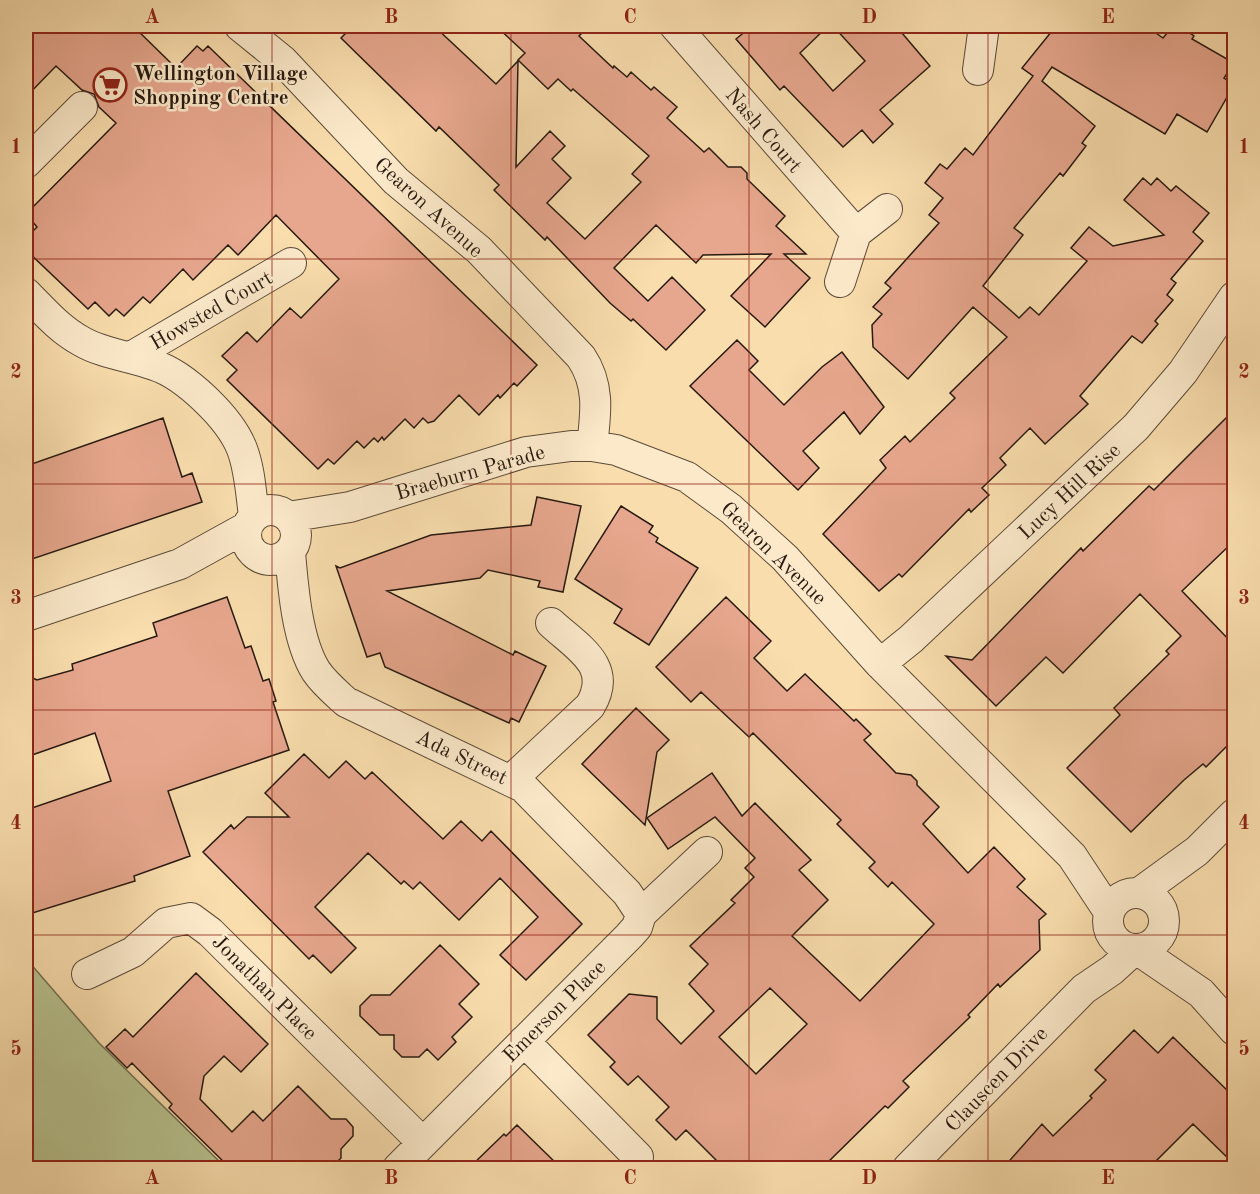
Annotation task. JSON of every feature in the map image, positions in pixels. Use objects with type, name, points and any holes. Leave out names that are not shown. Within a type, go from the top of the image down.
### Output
[{"type":"street","name":"Gearon Avenue","points":[[240,26],[283,61],[396,181],[478,250],[580,357],[588,368],[596,390],[596,416],[592,446],[616,450],[687,477],[731,509],[785,558],[880,664],[1072,856],[1123,937]]},
{"type":"street","name":"Nash Court","points":[[675,26],[856,233]]},
{"type":"street","points":[[978,70],[984,26]]},
{"type":"street","points":[[26,163],[82,107]]},
{"type":"street","points":[[840,282],[856,233],[887,209]]},
{"type":"street","name":"Howsted Court","points":[[131,357],[291,263]]},
{"type":"street","name":"Ada Street","points":[[26,293],[63,329],[80,341],[96,349],[131,357],[171,372],[218,412],[242,448],[315,669],[327,685],[346,702],[523,787],[627,893],[641,914]]},
{"type":"street","name":"Lucy Hill Rise","points":[[880,664],[911,639],[1137,427],[1183,372],[1234,297]]},
{"type":"street","name":"Braeburn Parade","points":[[26,616],[351,507],[526,452],[592,446]]},
{"type":"street","points":[[511,780],[590,706],[599,684],[594,663],[551,623]]},
{"type":"street","points":[[1150,905],[1173,886],[1197,851],[1234,814]]},
{"type":"street","name":"Emerson Place","points":[[398,1168],[629,936],[637,927],[641,914],[707,852]]},
{"type":"street","name":"Gearon Avenue","points":[[1072,856],[1150,905]]},
{"type":"street","points":[[1201,993],[1123,937],[1118,899],[1150,905],[1201,993],[1234,1030]]},
{"type":"street","points":[[1123,937],[1157,940],[1150,905]]},
{"type":"street","name":"Jonathan Place","points":[[87,974],[133,952],[166,923],[191,918],[210,932],[423,1143]]},
{"type":"street","name":"Clauscen Drive","points":[[908,1168],[1084,989],[1112,970],[1123,937]]},
{"type":"street","points":[[524,1041],[645,1164]]},
{"type":"green space","points":[[26,951],[29,962],[99,1043],[226,1168],[26,1168]]},
{"type":"building","points":[[26,26],[133,26],[176,68],[197,46],[203,51],[208,46],[537,365],[517,386],[514,383],[500,398],[498,395],[479,415],[459,395],[434,421],[428,423],[423,418],[414,428],[405,419],[384,440],[382,437],[378,442],[374,438],[364,448],[357,441],[334,464],[328,459],[318,469],[227,380],[237,370],[222,356],[247,332],[257,342],[290,308],[301,318],[339,279],[276,215],[238,255],[228,245],[193,280],[183,269],[150,303],[143,297],[124,316],[116,309],[109,316],[95,302],[88,309],[26,250],[26,238],[37,227],[26,214],[116,123],[99,107],[94,94],[82,90],[56,66],[26,97]]},
{"type":"building","points":[[353,26],[434,26],[496,84],[518,61],[516,167],[550,131],[565,146],[552,159],[571,178],[547,203],[585,239],[641,182],[632,174],[649,156],[573,89],[571,91],[558,79],[548,89],[518,60],[525,53],[496,26],[589,26],[579,36],[613,68],[614,66],[627,77],[631,72],[651,90],[654,87],[677,107],[667,118],[704,152],[709,148],[728,167],[741,167],[747,173],[747,179],[785,216],[776,226],[806,254],[784,254],[810,278],[765,327],[731,296],[771,254],[703,255],[696,263],[656,225],[614,268],[648,301],[672,277],[705,310],[666,350],[633,319],[631,321],[610,303],[547,237],[545,240],[494,190],[499,185],[439,127],[436,131],[341,38]]},
{"type":"building","points":[[752,26],[828,26],[800,53],[833,91],[865,61],[833,26],[896,26],[930,66],[880,110],[893,124],[873,143],[862,130],[843,147],[784,86],[780,90],[736,39]]},
{"type":"building","points":[[1056,26],[1146,26],[1163,38],[1173,26],[1180,26],[1194,36],[1192,39],[1234,63],[1224,78],[1234,85],[1207,132],[1177,114],[1165,134],[1052,67],[1042,81],[1095,126],[1082,143],[1086,146],[1063,176],[1060,173],[1014,228],[1023,235],[983,286],[1019,318],[1030,307],[1039,315],[1087,261],[1071,248],[1089,227],[1113,246],[1164,235],[1124,200],[1143,178],[1151,185],[1157,178],[1171,191],[1176,186],[1209,213],[1193,232],[1203,241],[1171,279],[1176,283],[1167,295],[1173,300],[1155,321],[1158,324],[1142,343],[1132,336],[1080,396],[1088,404],[1045,444],[1030,428],[1000,458],[1006,465],[982,488],[989,495],[971,512],[969,509],[902,577],[899,574],[879,591],[823,534],[886,468],[880,460],[905,436],[910,442],[955,398],[950,393],[1007,337],[973,307],[908,379],[873,347],[872,325],[882,314],[873,307],[891,288],[885,283],[939,223],[929,215],[943,198],[925,183],[940,164],[947,169],[965,148],[973,155],[1033,76],[1022,68]]},
{"type":"building","points":[[737,340],[758,361],[749,370],[784,405],[822,367],[842,352],[884,407],[860,434],[844,412],[803,451],[819,468],[798,490],[690,386]]},
{"type":"building","points":[[1234,410],[1234,541],[1182,591],[1234,645],[1234,739],[1206,767],[1203,764],[1184,780],[1131,832],[1067,768],[1120,715],[1114,708],[1169,654],[1166,651],[1181,636],[1140,594],[1063,673],[1046,657],[996,706],[946,656],[972,660],[1081,548],[1083,551],[1149,486],[1154,490]]},
{"type":"building","points":[[163,418],[182,477],[192,473],[202,502],[26,561],[26,466]]},
{"type":"building","points":[[537,497],[581,506],[563,592],[538,587],[540,581],[488,570],[480,578],[387,591],[513,655],[515,651],[546,666],[519,722],[511,718],[509,723],[385,667],[380,653],[367,657],[336,566],[340,568],[431,535],[531,525]]},
{"type":"building","points":[[621,506],[653,526],[649,532],[658,538],[656,542],[698,568],[649,645],[614,623],[622,609],[575,579]]},
{"type":"building","points":[[227,597],[245,648],[251,646],[263,681],[269,679],[276,701],[273,702],[289,750],[168,791],[190,856],[134,876],[135,881],[26,915],[26,810],[111,781],[95,733],[32,755],[26,738],[26,675],[37,680],[73,670],[72,664],[157,636],[153,623]]},
{"type":"building","points":[[726,597],[771,641],[754,658],[787,691],[805,674],[854,721],[856,719],[871,734],[864,740],[896,773],[911,775],[917,781],[917,785],[939,807],[923,824],[968,873],[994,847],[1025,879],[1017,887],[1046,914],[1039,920],[1040,950],[1000,987],[998,984],[968,1015],[970,1017],[903,1081],[909,1087],[888,1108],[885,1106],[822,1168],[724,1168],[686,1130],[676,1140],[656,1120],[669,1107],[638,1076],[628,1085],[610,1067],[615,1062],[588,1035],[629,994],[657,997],[657,1019],[681,1044],[714,1011],[689,984],[708,964],[690,946],[735,903],[731,900],[754,877],[745,868],[755,858],[715,817],[668,849],[647,818],[712,773],[742,816],[755,803],[811,860],[799,870],[828,900],[792,936],[860,1001],[934,924],[892,882],[888,887],[869,868],[875,862],[837,824],[841,820],[753,733],[749,737],[701,692],[691,702],[656,667]],"holes":[[[770,988],[807,1024],[756,1074],[719,1037]]]},
{"type":"building","points":[[636,708],[669,740],[657,752],[645,825],[582,764]]},
{"type":"building","points":[[304,754],[329,778],[346,761],[365,779],[372,772],[443,839],[461,821],[482,841],[491,831],[582,924],[526,980],[500,955],[538,917],[500,878],[459,920],[420,882],[413,889],[404,881],[401,884],[368,853],[315,907],[356,948],[331,973],[313,955],[309,959],[203,852],[231,825],[234,829],[247,817],[289,817],[265,793]]},
{"type":"building","points":[[440,945],[479,984],[459,1004],[472,1017],[452,1037],[456,1042],[438,1060],[427,1049],[419,1057],[402,1057],[394,1049],[394,1035],[380,1035],[360,1016],[360,1006],[371,995],[390,995]]},
{"type":"building","points":[[196,973],[268,1044],[241,1072],[224,1056],[204,1076],[200,1099],[232,1132],[253,1111],[263,1121],[298,1086],[331,1119],[346,1119],[353,1127],[353,1136],[341,1149],[341,1158],[331,1168],[230,1168],[169,1108],[172,1104],[132,1063],[127,1068],[106,1047],[125,1029],[133,1037]]},
{"type":"building","points":[[1134,1030],[1158,1053],[1173,1037],[1234,1097],[1234,1164],[1193,1124],[1149,1168],[1003,1168],[1042,1124],[1053,1136],[1092,1098],[1090,1096],[1106,1080],[1095,1070]]},
{"type":"building","points":[[517,1125],[561,1168],[469,1168],[504,1134],[506,1136]]},
{"type":"place","name":"Wellington Village Shopping Centre","points":[[110,85]]}]
